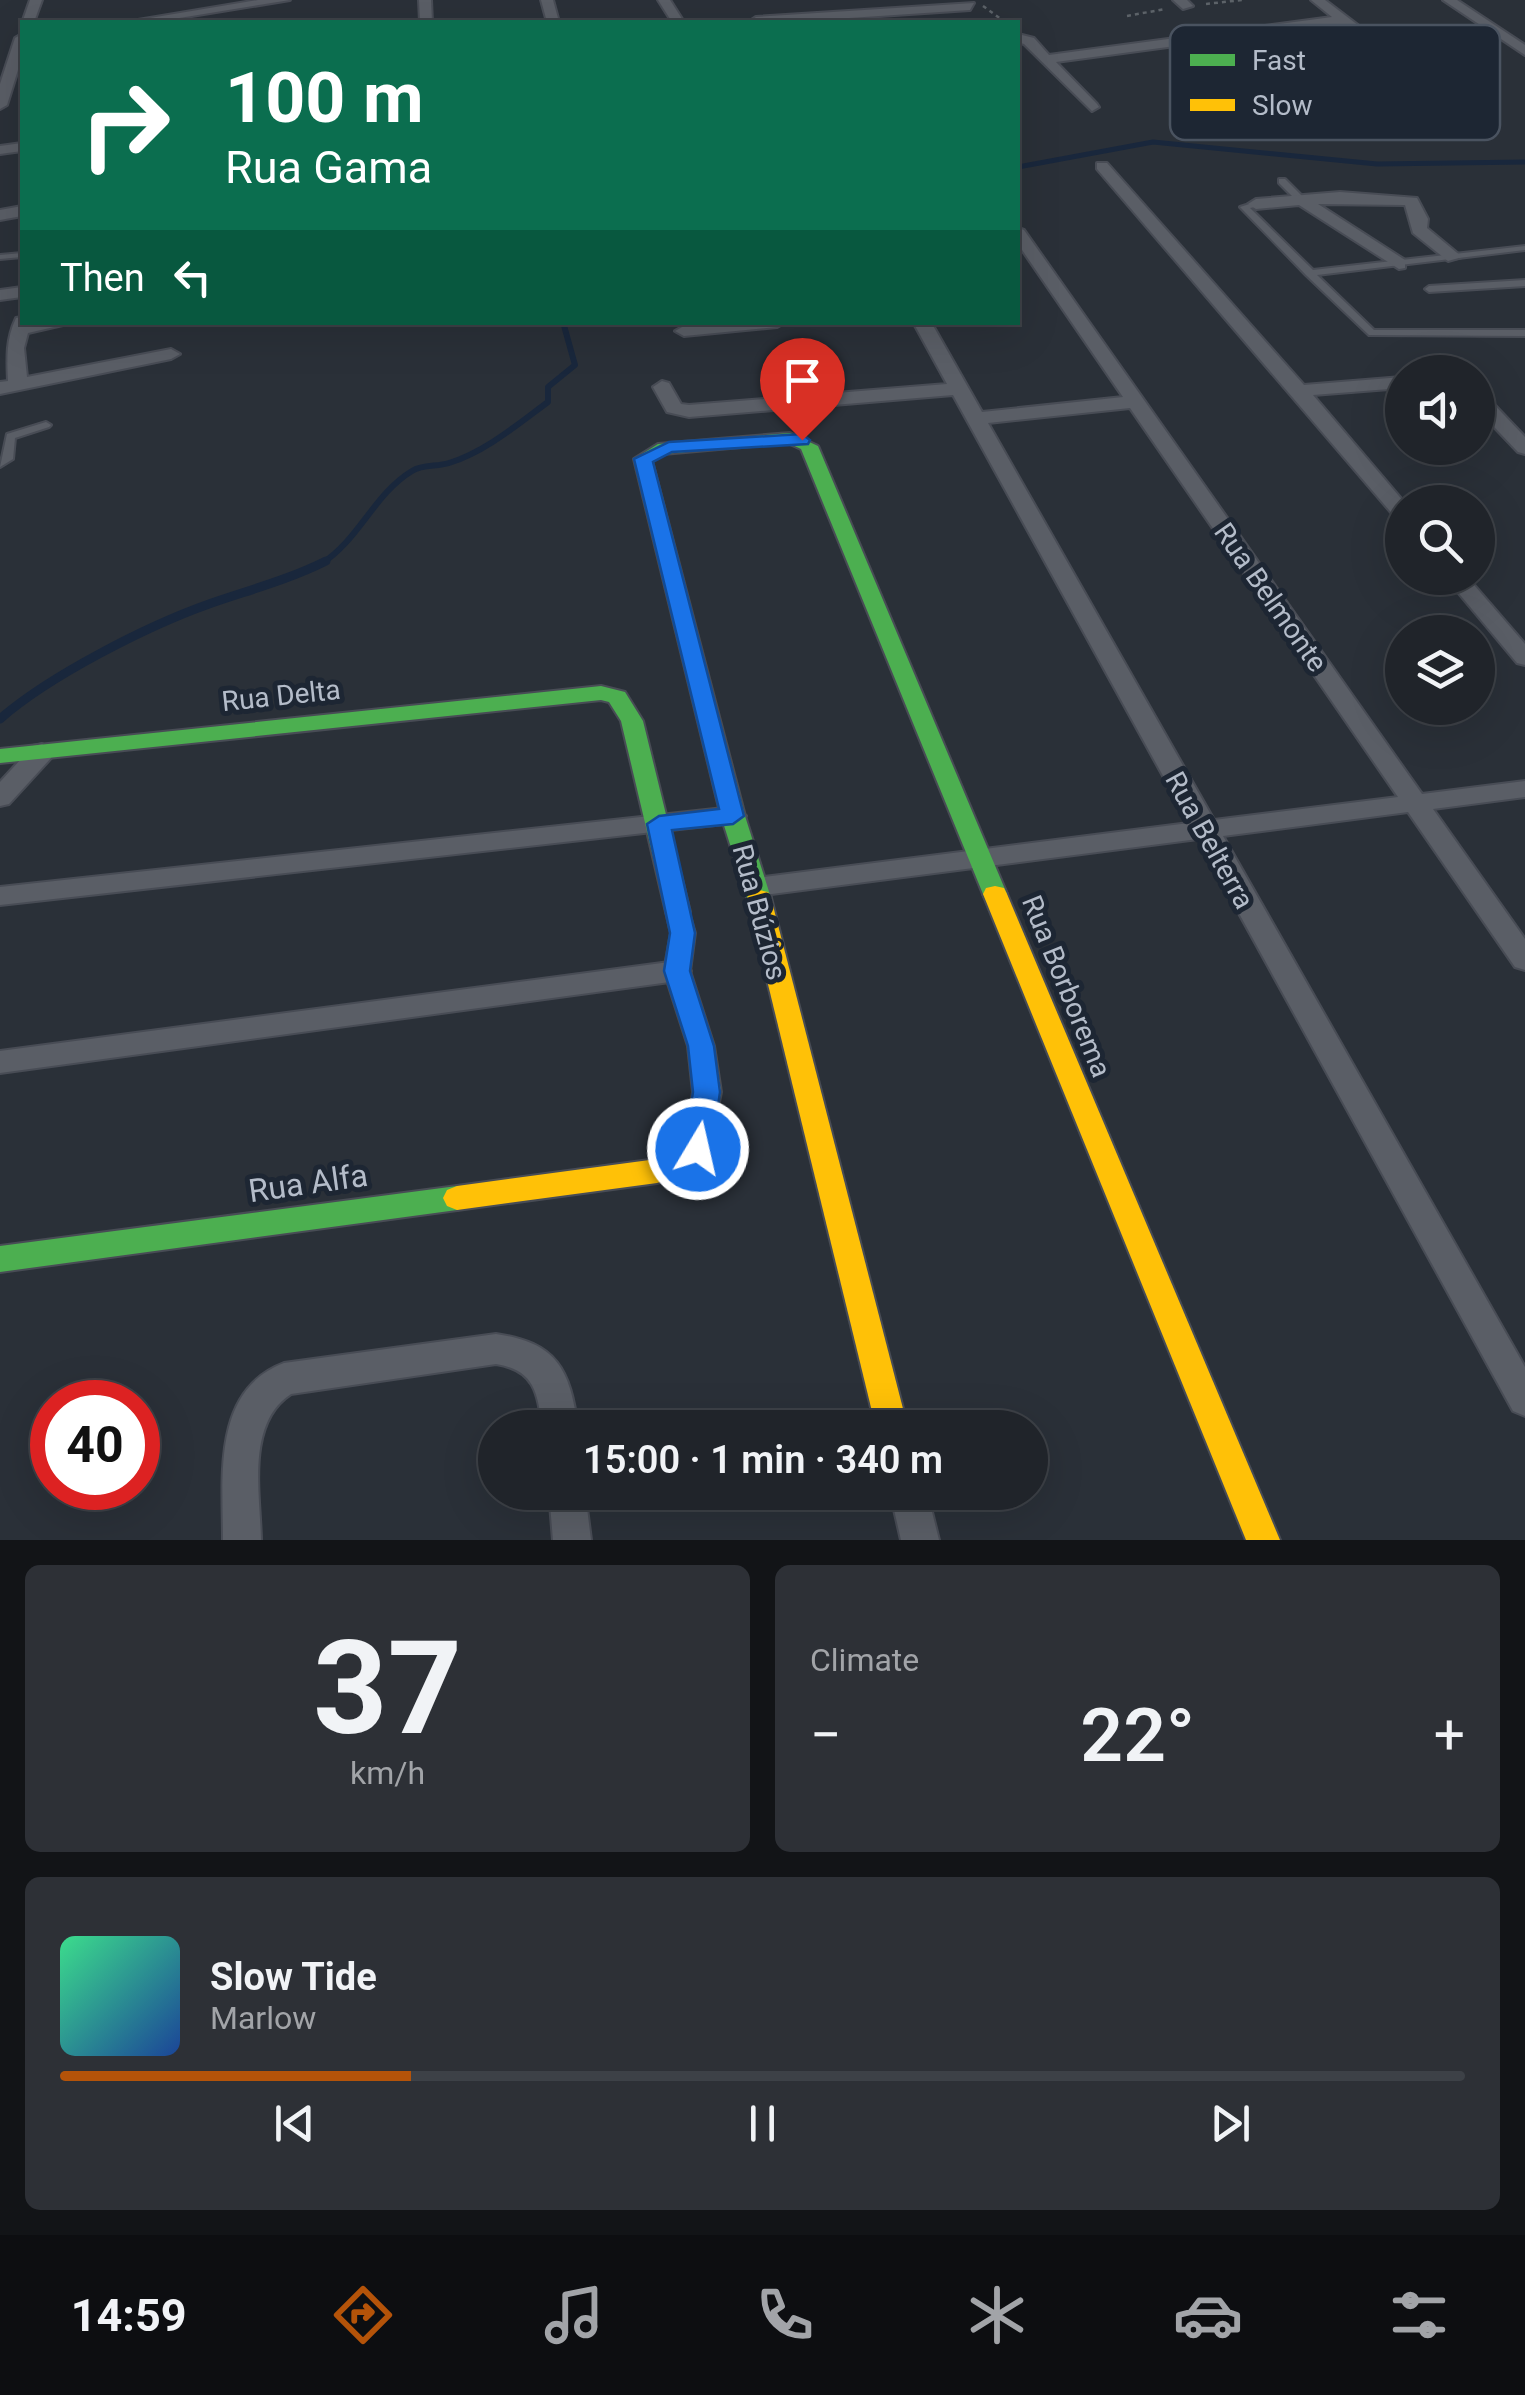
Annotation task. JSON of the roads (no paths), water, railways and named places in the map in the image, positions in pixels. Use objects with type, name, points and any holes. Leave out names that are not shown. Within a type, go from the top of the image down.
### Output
[{"type":"street","points":[[146,20],[284,0]]},
{"type":"street","points":[[1317,0],[1348,25]]},
{"type":"street","points":[[1449,0],[1486,25]]},
{"type":"street","points":[[777,20],[967,3]]},
{"type":"street","points":[[757,20],[771,4]]},
{"type":"street","points":[[1303,25],[1341,20]]},
{"type":"street","points":[[1500,34],[1525,51]]},
{"type":"street","points":[[1020,38],[1092,107]]},
{"type":"street","points":[[1046,59],[1170,43]]},
{"type":"street","points":[[2,98],[20,44]]},
{"type":"street","points":[[1102,166],[1385,494]]},
{"type":"street","points":[[1300,199],[1399,264]]},
{"type":"street","points":[[1256,204],[1300,199],[1406,200],[1414,205],[1420,230],[1454,256]]},
{"type":"street","name":"Rua Belmonte","points":[[1020,236],[1041,261],[1525,960]]},
{"type":"street","points":[[21,325],[9,386],[171,354]]},
{"type":"street","points":[[684,331],[745,325]]},
{"type":"street","name":"Rua Belterra","points":[[924,325],[1525,1400]]},
{"type":"street","points":[[1299,391],[1385,383]]},
{"type":"street","points":[[666,393],[674,408],[689,411],[958,389]]},
{"type":"street","points":[[976,418],[1135,402]]},
{"type":"street","points":[[1495,417],[1525,448]]},
{"type":"street","name":"Rua Búzios","points":[[813,456],[806,442],[790,438],[669,447],[643,459],[733,816],[756,886],[887,1410]]},
{"type":"street","name":"Rua Borborema","points":[[813,456],[1263,1540]]},
{"type":"street","points":[[1471,595],[1525,658]]},
{"type":"street","name":"Rua Delta","points":[[0,756],[568,694],[608,694],[623,704],[659,824]]},
{"type":"street","points":[[0,798],[42,752]]},
{"type":"street","points":[[756,886],[1525,789]]},
{"type":"street","points":[[0,896],[733,816]]},
{"type":"street","points":[[0,1062],[677,971],[683,933],[659,824]]},
{"type":"street","name":"Rua Alfa","points":[[0,1259],[419,1200],[626,1177],[685,1162],[698,1149],[705,1077],[701,1046],[677,971]]},
{"type":"street","points":[[242,1540],[246,1428],[257,1398],[284,1379],[496,1349],[522,1352],[541,1364],[556,1390],[558,1410]]},
{"type":"street","points":[[569,1510],[572,1540]]},
{"type":"street","points":[[912,1510],[920,1540]]},
{"type":"lane","points":[[1282,181],[1300,199]]},
{"type":"lane","points":[[1256,204],[1244,207],[1372,333],[1525,334]]},
{"type":"lane","points":[[1309,272],[1525,248]]},
{"type":"lane","points":[[1429,290],[1525,283]]},
{"type":"lane","points":[[0,464],[8,459],[10,436],[46,425]]},
{"type":"waterway","points":[[1020,167],[1153,142],[1377,164],[1525,162]]},
{"type":"waterway","points":[[324,562],[346,543],[387,492],[412,471],[449,463],[475,452],[548,402],[548,387],[575,365],[564,325]]},
{"type":"waterway","points":[[0,719],[45,686],[129,639],[184,613],[324,562]]}]
